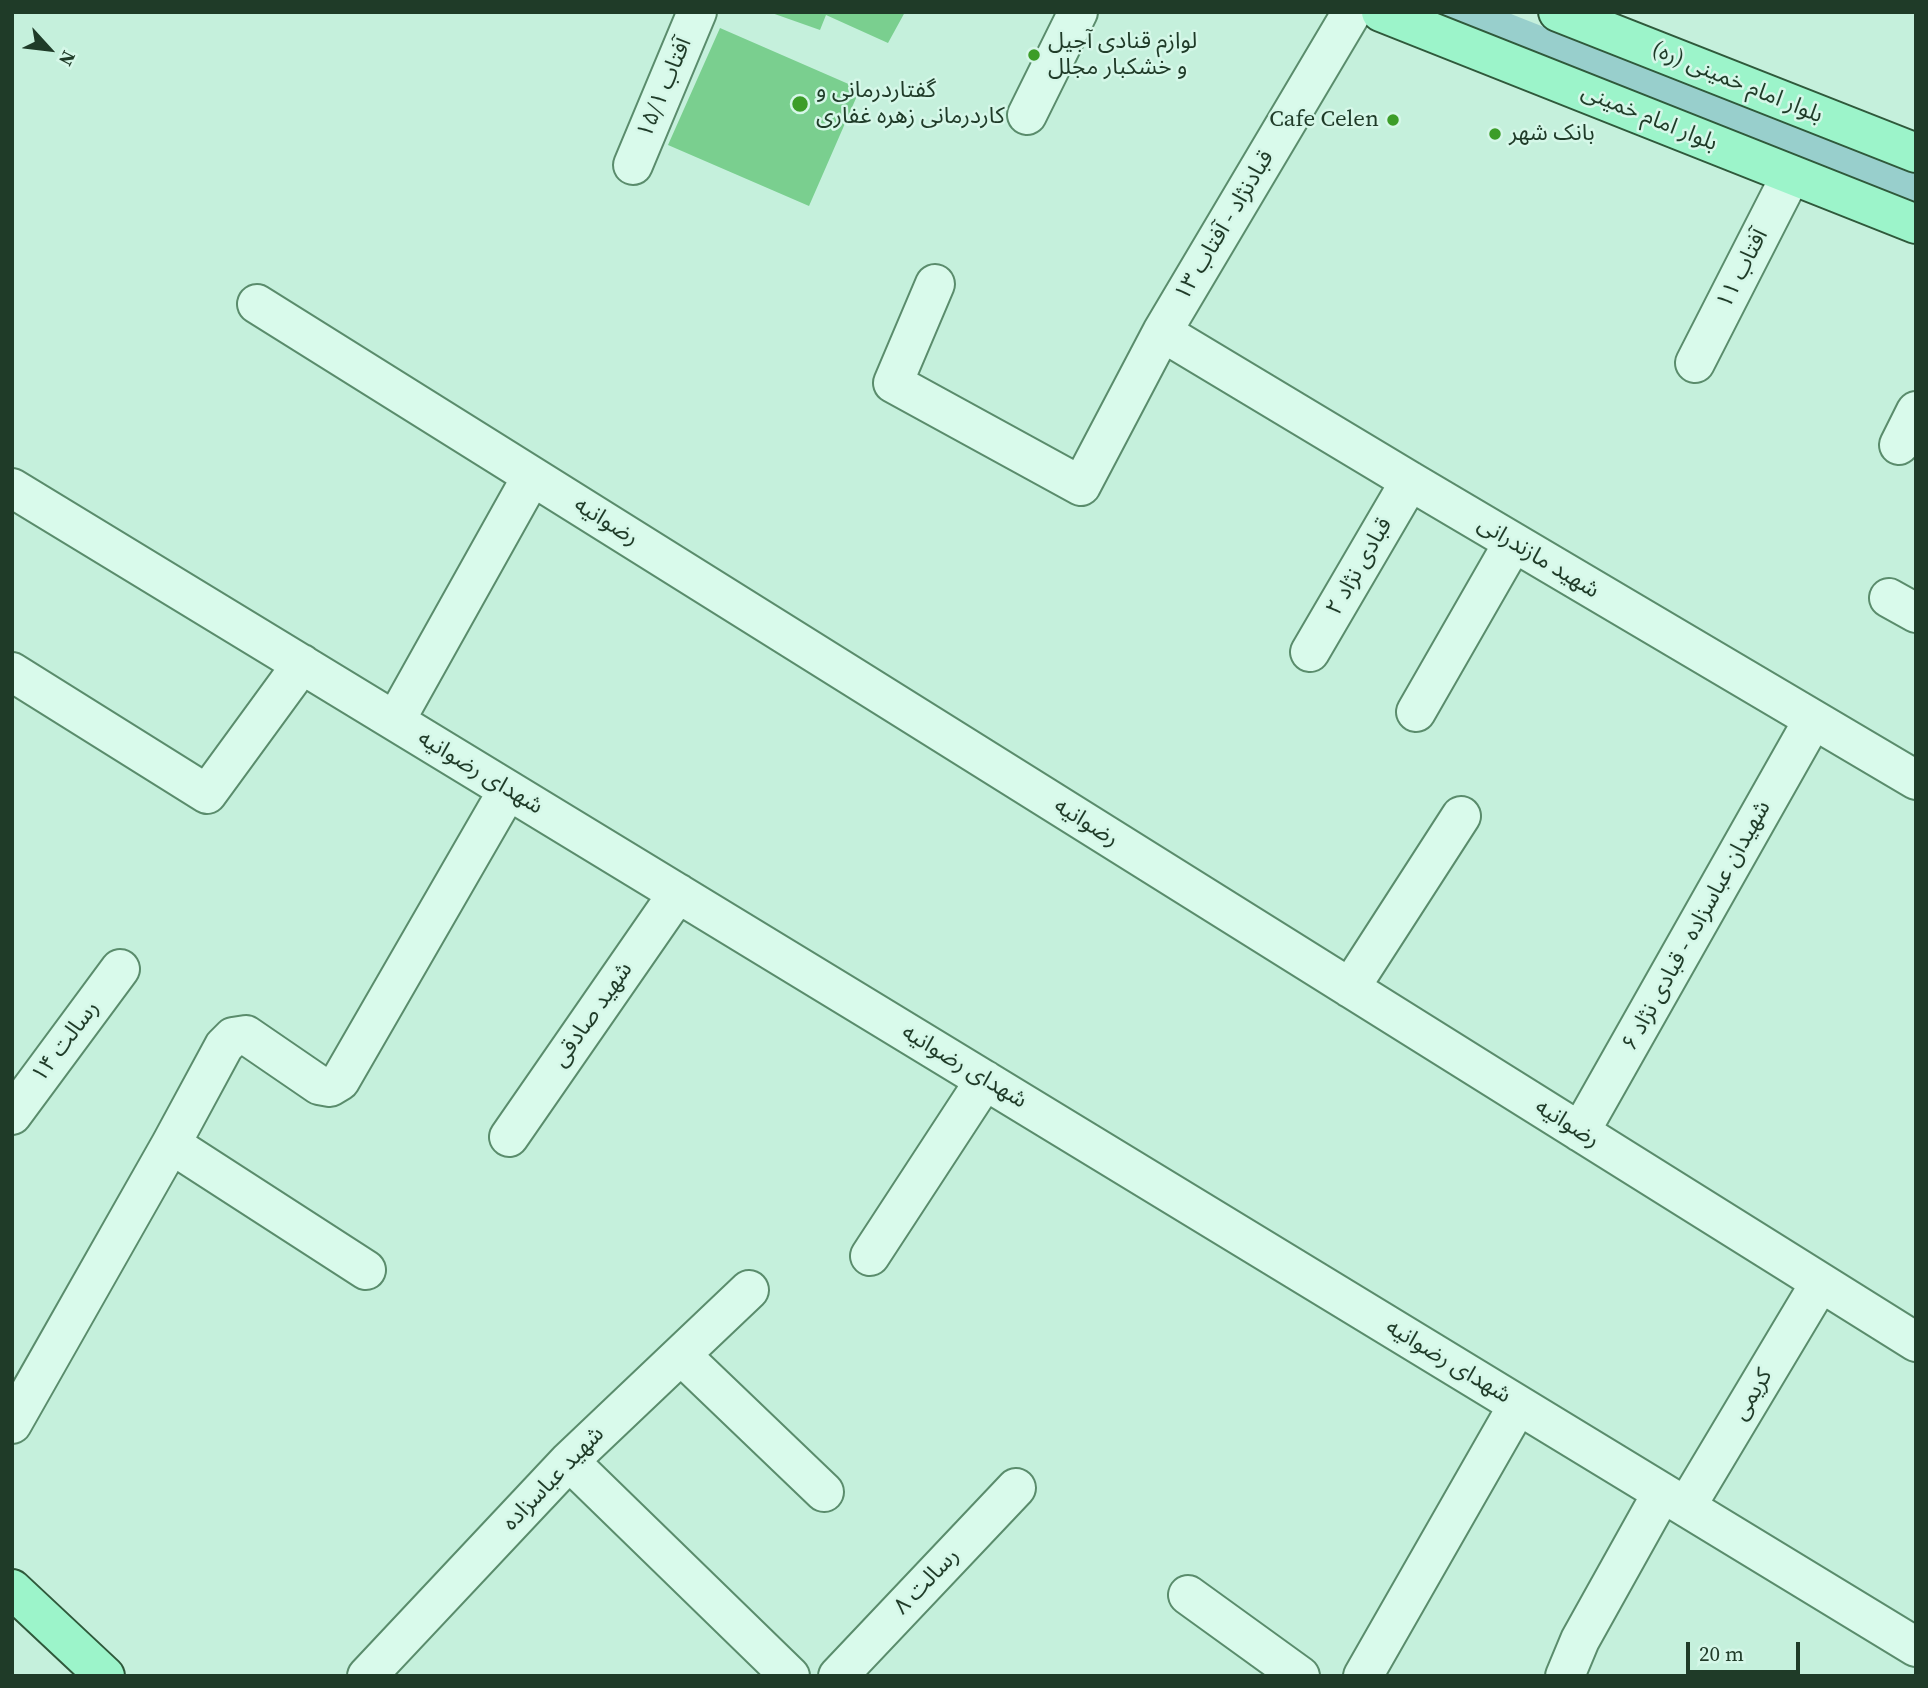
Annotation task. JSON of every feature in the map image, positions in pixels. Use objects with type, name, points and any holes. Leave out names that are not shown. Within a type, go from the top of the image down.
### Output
[{"type":"main road","name":"بلوار امام خمینی","points":[[1381,12],[1916,224]]},
{"type":"main road","name":"بلوار امام خمینی (ره)","points":[[1558,12],[1916,153]]},
{"type":"main road","points":[[12,1589],[105,1676]]},
{"type":"street","name":"آفتاب ۱۵/۱","points":[[633,165],[697,12]]},
{"type":"street","points":[[1027,115],[1077,12]]},
{"type":"street","name":"قبادنژاد - آفتاب ۱۳","points":[[935,284],[893,383],[1081,486],[1162,332],[1352,12]]},
{"type":"street","name":"آفتاب ۱۱","points":[[1695,363],[1791,175]]},
{"type":"street","name":"رضوانیه","points":[[257,304],[1916,1342]]},
{"type":"street","name":"شهید مازندرانی","points":[[1162,332],[1513,543],[1916,780]]},
{"type":"street","points":[[1899,445],[1916,411]]},
{"type":"street","points":[[395,721],[532,476]]},
{"type":"street","name":"قبادی نژاد ۲","points":[[1310,652],[1409,481]]},
{"type":"street","name":"شهدای رضوانیه","points":[[12,488],[1916,1647]]},
{"type":"street","points":[[1416,712],[1513,543]]},
{"type":"street","points":[[12,672],[207,794],[302,664]]},
{"type":"street","name":"شهیدان عباسزاده - قبادی نژاد ۶","points":[[1580,1132],[1813,720]]},
{"type":"street","points":[[12,1424],[224,1046],[233,1037],[247,1035],[319,1085],[330,1087],[340,1081],[508,790]]},
{"type":"street","points":[[1350,988],[1461,816]]},
{"type":"street","name":"شهید صادقی","points":[[509,1137],[678,893]]},
{"type":"street","name":"رسالت ۱۴","points":[[12,1115],[120,969]]},
{"type":"street","points":[[870,1256],[985,1080]]},
{"type":"street","points":[[171,1144],[366,1270]]},
{"type":"street","name":"کریمی","points":[[1565,1676],[1580,1640],[1821,1283]]},
{"type":"street","name":"شهید عباسزاده","points":[[367,1676],[569,1461],[749,1290]]},
{"type":"street","points":[[681,1354],[824,1492]]},
{"type":"street","points":[[1363,1676],[1518,1405]]},
{"type":"street","points":[[569,1461],[790,1676]]},
{"type":"street","name":"رسالت ۸","points":[[838,1676],[1016,1488]]},
{"type":"street","points":[[1188,1595],[1284,1671]]},
{"type":"shaded area","points":[[1426,12],[1506,12],[1916,174],[1916,205]]},
{"type":"building","points":[[769,12],[905,12],[888,43],[826,15],[820,30]]},
{"type":"building","points":[[720,28],[860,89],[809,206],[668,145]]},
{"type":"place","name":"لوازم قنادی آجیل و خشکبار مجلل","points":[[1034,55]]},
{"type":"place","name":"گفتاردرمانی و کاردرمانی زهره غفاری","points":[[800,104]]},
{"type":"place","name":"Cafe Celen","points":[[1393,120]]},
{"type":"place","name":"بانک شهر","points":[[1495,134]]}]
